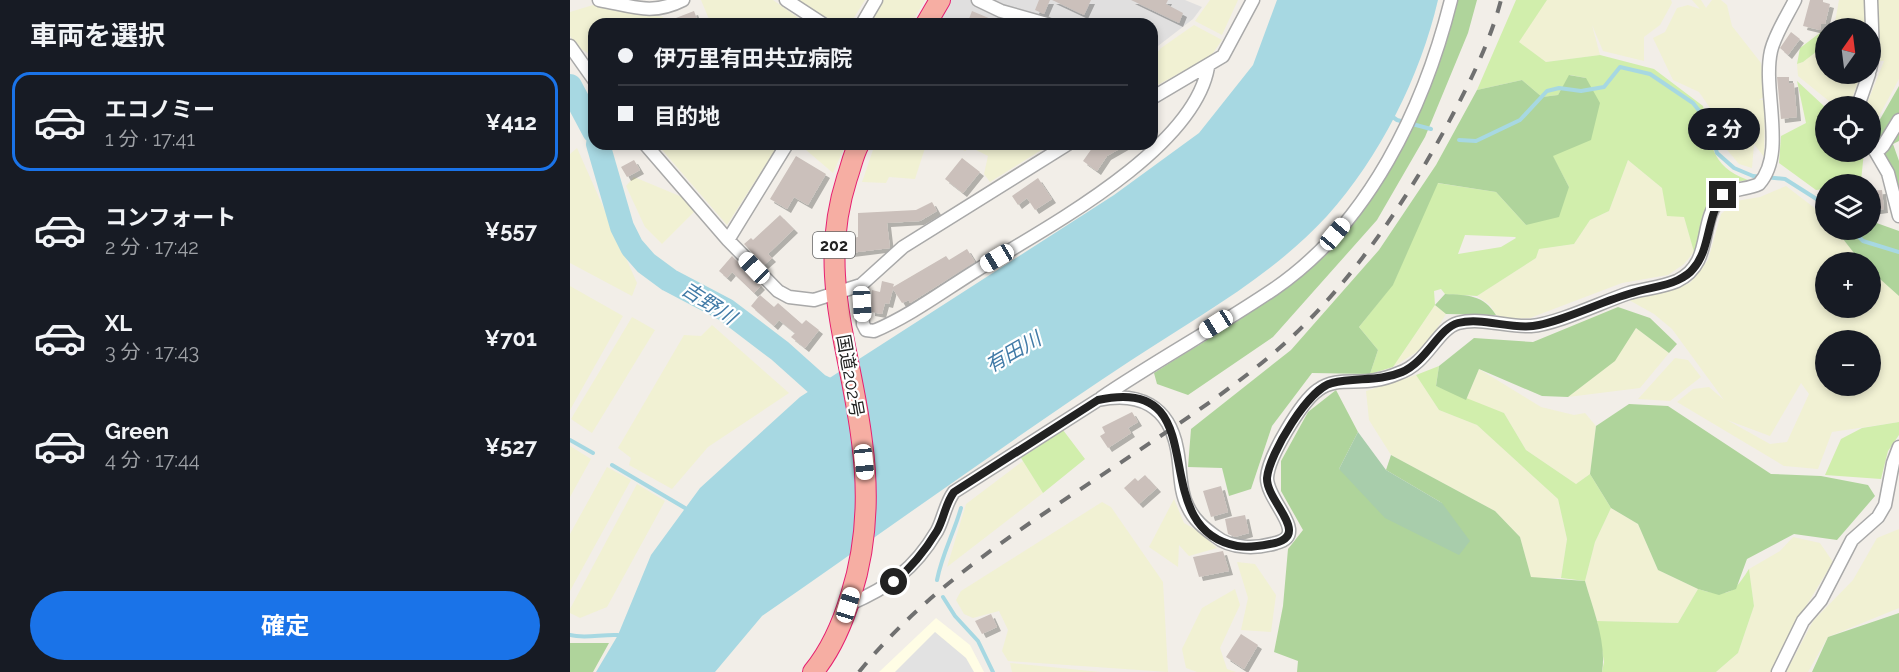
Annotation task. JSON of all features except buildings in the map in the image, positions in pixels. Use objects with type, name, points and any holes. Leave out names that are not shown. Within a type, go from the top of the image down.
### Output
[{"type":"highway","points":[[930,18],[940,0]]},
{"type":"highway","name":"国道202号","points":[[813,672],[839,628],[848,605],[860,560],[866,522],[866,483],[862,440],[844,348],[836,295],[833,251],[842,193],[857,150]]},
{"type":"street","points":[[599,0],[654,10],[666,9],[683,0]]},
{"type":"street","points":[[786,0],[814,18]]},
{"type":"street","points":[[866,18],[876,0]]},
{"type":"street","points":[[978,0],[1001,11],[1026,18]]},
{"type":"street","points":[[1158,95],[1223,56],[1253,0]]},
{"type":"street","points":[[848,605],[883,589],[904,574],[938,530],[947,501],[954,492],[1276,288],[1323,248],[1369,192],[1403,133],[1445,27],[1451,0]]},
{"type":"street","points":[[1098,400],[1111,397],[1135,399],[1153,405],[1166,419],[1177,448],[1181,486],[1187,507],[1200,525],[1221,541],[1238,546],[1277,543],[1286,538],[1290,531],[1290,523],[1270,493],[1267,478],[1272,457],[1306,402],[1318,390],[1331,383],[1375,380],[1402,372],[1423,359],[1443,333],[1454,324],[1470,321],[1505,326],[1534,326],[1632,293],[1677,281],[1693,270],[1701,255],[1716,204],[1723,195],[1759,184],[1767,171],[1772,150],[1771,50],[1795,0]]},
{"type":"street","points":[[1871,0],[1872,18]]},
{"type":"street","points":[[570,46],[588,72]]},
{"type":"street","points":[[1158,145],[1186,115],[1205,85],[1208,67]]},
{"type":"street","points":[[1881,146],[1899,120]]},
{"type":"street","points":[[650,150],[728,240],[778,291],[789,297],[814,300],[836,295],[861,285],[903,247],[1058,150]]},
{"type":"street","points":[[728,240],[783,150]]},
{"type":"street","points":[[861,285],[863,324],[866,330],[874,331],[1067,216],[1133,168],[1153,150]]},
{"type":"street","points":[[1881,162],[1888,173],[1899,216]]},
{"type":"street","points":[[1778,672],[1803,621],[1821,600],[1852,540],[1878,516],[1885,506],[1893,463],[1899,447]]},
{"type":"shaded area","points":[[950,0],[1185,0],[1202,7],[1193,19],[1158,46],[1158,18],[940,18]]},
{"type":"shaded area","points":[[936,618],[970,645],[984,672],[879,672]]},
{"type":"shaded area","points":[[935,632],[966,658],[974,672],[895,672]]},
{"type":"green space","points":[[701,0],[773,0],[798,18],[708,18]]},
{"type":"green space","points":[[798,0],[865,0],[854,18],[827,18]]},
{"type":"green space","points":[[882,0],[925,0],[914,18],[872,18]]},
{"type":"green space","points":[[1210,0],[1238,0],[1222,35],[1195,21]]},
{"type":"green space","points":[[1458,0],[1477,0],[1468,33],[1425,137],[1377,220],[1273,337],[1188,395],[1157,384],[1154,373],[1243,317],[1287,286],[1326,252],[1350,226],[1392,167],[1409,135],[1438,68]]},
{"type":"green space","points":[[1516,0],[1547,0],[1519,42],[1546,62],[1600,55],[1654,69],[1703,106],[1710,141],[1719,160],[1735,174],[1748,180],[1723,184],[1710,198],[1694,252],[1684,217],[1667,216],[1662,188],[1628,160],[1609,211],[1590,220],[1574,244],[1539,249],[1536,258],[1477,296],[1445,294],[1441,289],[1434,291],[1435,305],[1393,367],[1370,374],[1378,350],[1359,327],[1393,284],[1437,183],[1496,192],[1526,225],[1569,187],[1552,155],[1586,78],[1570,75],[1558,95],[1542,97],[1522,80],[1477,90]],"holes":[[[1465,235],[1515,237],[1501,247],[1458,254]]]},
{"type":"green space","points":[[1547,0],[1671,0],[1672,3],[1660,25],[1644,37],[1644,61],[1603,51],[1592,25],[1600,55],[1546,62],[1518,42]]},
{"type":"green space","points":[[1692,0],[1701,0],[1706,8],[1712,0],[1721,0],[1727,5],[1732,26],[1761,63],[1765,96],[1759,100],[1765,100],[1764,157],[1754,144],[1752,168],[1739,164],[1717,138],[1717,126],[1710,108],[1699,92],[1673,80],[1653,38],[1665,32],[1677,8],[1688,5],[1700,9]]},
{"type":"green space","points":[[1839,0],[1864,0],[1867,8],[1866,18],[1836,18]]},
{"type":"green space","points":[[1878,0],[1899,0],[1899,79],[1881,112],[1881,96],[1870,96],[1875,84],[1881,84],[1881,68],[1884,61],[1881,61],[1881,18],[1878,18]]},
{"type":"green space","points":[[593,5],[663,18],[588,18],[588,53],[578,47],[570,36],[570,12]]},
{"type":"green space","points":[[1194,25],[1222,40],[1211,56],[1158,85],[1158,52]]},
{"type":"green space","points":[[1815,37],[1815,53],[1797,64],[1800,48]]},
{"type":"green space","points":[[1815,53],[1815,84],[1857,84],[1853,96],[1823,96],[1798,76],[1797,64]]},
{"type":"green space","points":[[1569,75],[1586,78],[1600,103],[1591,140],[1553,156],[1569,187],[1559,217],[1526,225],[1496,192],[1438,183],[1393,285],[1359,327],[1378,350],[1370,374],[1312,373],[1272,426],[1251,489],[1229,496],[1222,468],[1188,467],[1191,429],[1291,350],[1379,250],[1436,165],[1477,90],[1522,80],[1542,97],[1558,95]]},
{"type":"green space","points":[[1797,81],[1815,98],[1815,162],[1863,162],[1862,174],[1815,174],[1815,189],[1779,163],[1781,136],[1806,123]]},
{"type":"green space","points":[[1899,86],[1899,141],[1893,144],[1899,161],[1899,204],[1893,170],[1881,151],[1881,118]]},
{"type":"green space","points":[[577,148],[637,283],[632,296],[570,263],[570,154]]},
{"type":"green space","points":[[662,150],[775,150],[727,225]]},
{"type":"green space","points":[[806,150],[843,150],[833,173]]},
{"type":"green space","points":[[873,150],[924,150],[915,179],[889,177],[886,183],[862,182]]},
{"type":"green space","points":[[976,150],[1041,150],[990,182],[984,174],[988,156]]},
{"type":"green space","points":[[1628,160],[1662,188],[1684,217],[1694,252],[1684,264],[1668,275],[1622,283],[1530,318],[1508,319],[1496,315],[1490,305],[1477,296],[1536,258],[1539,249],[1574,244],[1590,220],[1609,211]]},
{"type":"green space","points":[[634,177],[682,197],[694,212],[662,244],[645,227],[626,186]]},
{"type":"green space","points":[[1786,186],[1815,208],[1815,240],[1844,240],[1853,252],[1815,252],[1815,318],[1881,318],[1881,280],[1899,296],[1899,422],[1832,432],[1818,469],[1784,466],[1677,402],[1693,389],[1709,387],[1724,400],[1672,329],[1654,314],[1629,300],[1690,283],[1708,260],[1721,214],[1736,201],[1760,197]],"holes":[[[1801,383],[1809,394],[1787,442],[1770,444],[1727,420],[1770,436]]]},
{"type":"green space","points":[[1881,225],[1899,231],[1899,296],[1881,280],[1881,252],[1853,252],[1844,240],[1881,240]]},
{"type":"green space","points":[[570,286],[623,316],[570,410]]},
{"type":"green space","points":[[1445,294],[1475,297],[1486,303],[1496,315],[1446,314],[1435,305]]},
{"type":"green space","points":[[1435,305],[1446,314],[1426,346],[1393,367]]},
{"type":"green space","points":[[1618,307],[1650,318],[1677,344],[1669,353],[1636,328],[1615,361],[1568,397],[1542,396],[1479,369],[1466,400],[1436,386],[1439,366],[1474,338],[1533,342]]},
{"type":"green space","points":[[632,317],[655,330],[592,433],[571,419]]},
{"type":"green space","points":[[712,325],[789,393],[708,447],[672,489],[629,465],[631,458],[618,448],[684,335],[701,336]]},
{"type":"green space","points":[[1636,328],[1669,353],[1640,388],[1568,397],[1614,361]]},
{"type":"green space","points":[[1675,358],[1688,360],[1701,377],[1670,401],[1638,399]]},
{"type":"green space","points":[[1439,366],[1436,386],[1504,413],[1526,450],[1576,484],[1590,474],[1611,508],[1595,542],[1585,581],[1561,578],[1567,539],[1558,499],[1477,425],[1439,410],[1416,375]]},
{"type":"green space","points":[[1479,369],[1541,407],[1574,415],[1585,413],[1596,426],[1590,474],[1576,484],[1526,450],[1504,413],[1466,400]]},
{"type":"green space","points":[[1416,375],[1439,410],[1477,425],[1558,499],[1567,539],[1561,578],[1531,578],[1520,537],[1495,511],[1391,455],[1369,420],[1366,391]]},
{"type":"green space","points":[[1336,390],[1358,432],[1339,469],[1442,503],[1386,470],[1391,455],[1495,511],[1520,537],[1531,577],[1585,581],[1601,638],[1602,672],[1297,672],[1298,661],[1274,652],[1283,606],[1288,549],[1303,530],[1281,491],[1281,461],[1308,412]]},
{"type":"green space","points":[[1629,404],[1668,406],[1771,474],[1821,476],[1868,485],[1875,496],[1837,540],[1794,534],[1747,559],[1736,589],[1719,595],[1698,589],[1658,570],[1638,524],[1611,508],[1590,474],[1596,426]]},
{"type":"green space","points":[[1899,422],[1899,435],[1888,451],[1881,479],[1825,475],[1841,439],[1862,428]]},
{"type":"green space","points":[[1063,430],[1085,459],[1043,493],[1021,458]]},
{"type":"green space","points":[[1358,432],[1386,470],[1442,503],[1470,541],[1459,555],[1385,518],[1339,469]]},
{"type":"green space","points":[[570,446],[591,459],[570,497]]},
{"type":"green space","points":[[1023,461],[1043,493],[947,567],[966,504]]},
{"type":"green space","points":[[607,467],[631,480],[570,591],[570,534]]},
{"type":"green space","points":[[637,484],[665,501],[607,607],[580,618],[570,613],[570,609]]},
{"type":"green space","points":[[1174,499],[1184,523],[1198,531],[1217,548],[1189,556],[1179,545],[1178,567],[1149,547]]},
{"type":"green space","points":[[1102,502],[1111,507],[1163,582],[1168,672],[1008,661],[1002,651],[1008,630],[999,611],[973,618],[964,614],[956,600],[961,591]]},
{"type":"green space","points":[[1611,508],[1638,524],[1658,570],[1698,589],[1678,623],[1597,621],[1585,581],[1595,542]]},
{"type":"green space","points":[[1899,529],[1899,608],[1828,637],[1808,672],[1786,672],[1813,621],[1853,580],[1877,538]]},
{"type":"green space","points":[[1793,537],[1820,543],[1833,562],[1797,621],[1772,672],[1716,672],[1738,653],[1754,606],[1749,569],[1780,551]]},
{"type":"green space","points":[[1237,562],[1255,564],[1276,595],[1271,632],[1241,630],[1248,598]]},
{"type":"green space","points":[[1749,569],[1754,606],[1738,653],[1716,672],[1602,672],[1604,662],[1597,621],[1678,623],[1698,589],[1716,593],[1729,592],[1734,589]]},
{"type":"green space","points":[[1235,589],[1240,605],[1220,648],[1227,669],[1236,672],[1197,672],[1186,668],[1182,649],[1202,608]]},
{"type":"green space","points":[[1899,613],[1899,672],[1812,672],[1828,637]]},
{"type":"green space","points":[[570,643],[609,643],[593,672],[570,672]]},
{"type":"green space","points":[[1010,663],[1100,672],[1012,672]]},
{"type":"water","name":"有田川","points":[[1277,0],[1438,0],[1421,58],[1396,115],[1381,142],[1346,193],[1305,238],[1258,277],[1037,423],[762,616],[715,672],[596,672],[618,635],[651,555],[700,488],[800,397],[1114,195],[1199,133],[1253,65]]},
{"type":"waterway","points":[[1459,140],[1476,141],[1520,120],[1547,91],[1559,88],[1581,91],[1604,87],[1620,67],[1650,74],[1693,103],[1708,122],[1717,153],[1734,168],[1753,176],[1785,179],[1815,198]]},
{"type":"waterway","name":"吉野川","points":[[570,86],[588,120]]},
{"type":"waterway","points":[[1390,115],[1397,120],[1431,129]]},
{"type":"waterway","name":"吉野川","points":[[600,150],[622,227],[632,247],[646,263],[669,280],[726,310],[780,351],[818,385],[848,399]]},
{"type":"waterway","points":[[1862,240],[1899,252]]},
{"type":"waterway","points":[[570,440],[593,453]]},
{"type":"waterway","points":[[612,465],[685,508]]},
{"type":"waterway","points":[[937,580],[961,508]]},
{"type":"waterway","points":[[943,597],[955,616],[978,641],[993,672]]},
{"type":"waterway","points":[[570,635],[582,637],[618,635]]},
{"type":"railway","points":[[859,672],[920,608],[954,579],[1026,525],[1219,396],[1277,350],[1317,311],[1377,238],[1428,159],[1476,67],[1501,0]]},
{"type":"route","points":[[894,582],[904,574],[938,530],[947,501],[954,492],[1063,421],[1098,400],[1111,397],[1135,399],[1153,405],[1166,419],[1177,448],[1181,486],[1187,507],[1200,525],[1221,541],[1238,546],[1277,543],[1286,538],[1290,531],[1290,523],[1276,506],[1270,493],[1267,478],[1272,457],[1306,402],[1318,390],[1331,383],[1375,380],[1402,372],[1423,359],[1443,333],[1454,324],[1470,321],[1505,326],[1534,326],[1632,293],[1677,281],[1693,270],[1701,255],[1716,204],[1723,195]]}]
